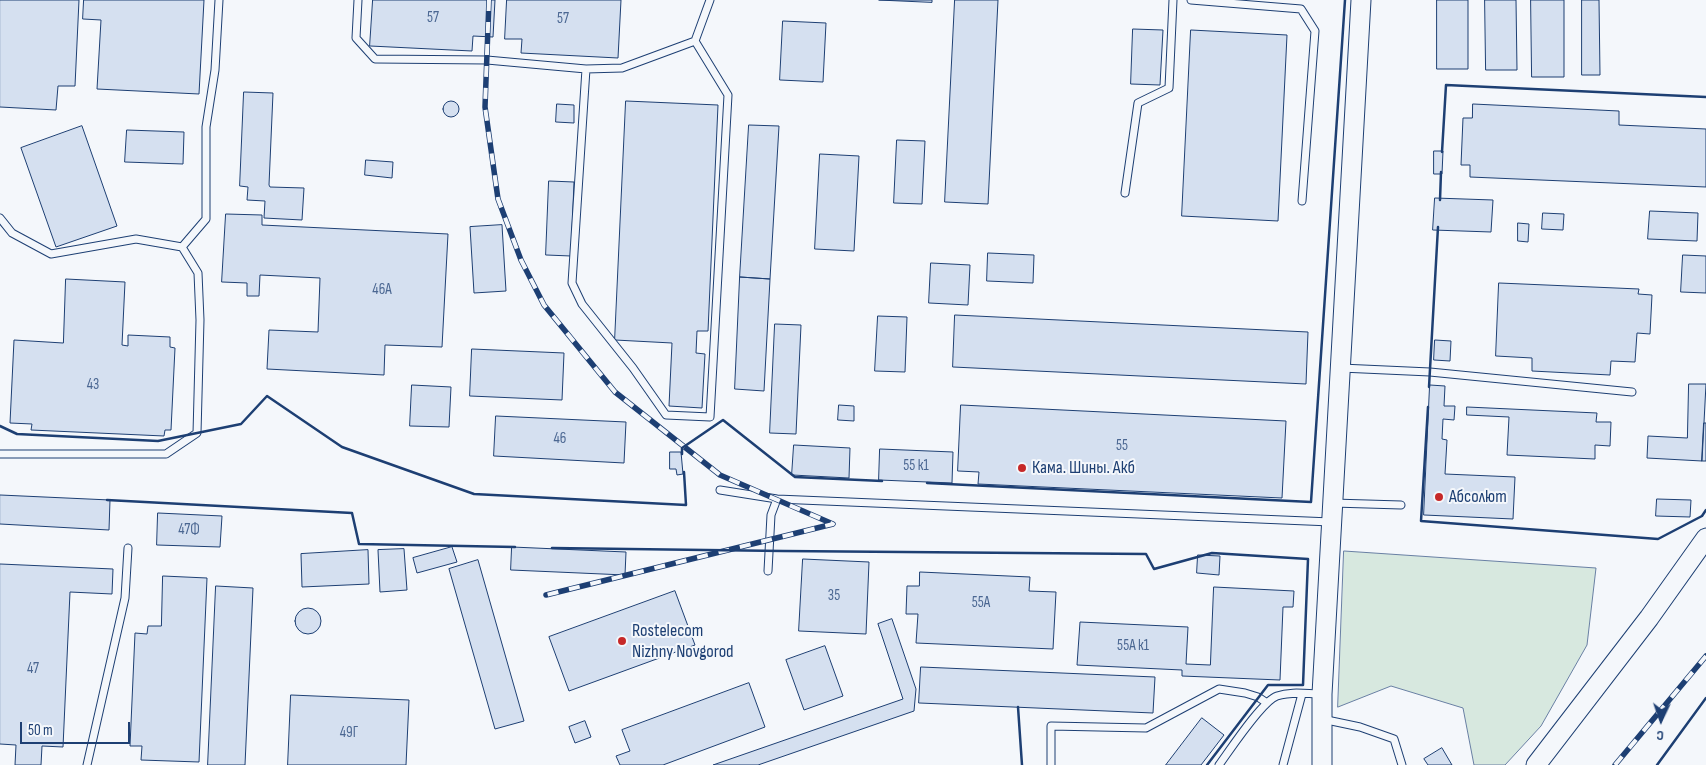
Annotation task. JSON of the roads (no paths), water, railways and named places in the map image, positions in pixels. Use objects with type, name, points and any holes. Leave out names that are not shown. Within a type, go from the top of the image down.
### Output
[{"type":"street","points":[[1322,765],[1322,694],[1361,0]]},
{"type":"street","points":[[1536,765],[1649,618],[1706,538]]},
{"type":"lane","points":[[182,247],[206,219],[206,127],[215,70],[219,0]]},
{"type":"lane","points":[[358,0],[356,38],[375,59],[487,60],[586,69],[622,68],[695,41],[710,0]]},
{"type":"lane","points":[[1125,193],[1138,103],[1169,88],[1173,0]]},
{"type":"lane","points":[[1191,0],[1302,9],[1315,31],[1302,201]]},
{"type":"lane","points":[[586,69],[572,283],[582,304],[633,368],[666,415],[710,417],[728,95],[695,41]]},
{"type":"lane","points":[[0,218],[12,233],[51,254],[136,239],[182,247],[198,273],[200,320],[197,433],[166,454],[0,454]]},
{"type":"lane","points":[[1340,368],[1430,372],[1632,392]]},
{"type":"lane","points":[[720,490],[777,500],[1332,522]]},
{"type":"lane","points":[[768,571],[771,515],[777,500]]},
{"type":"lane","points":[[1332,503],[1401,506]]},
{"type":"lane","points":[[87,765],[125,598],[128,548]]},
{"type":"lane","points":[[1051,765],[1052,726],[1146,728],[1218,689],[1245,693],[1267,703]]},
{"type":"lane","points":[[1219,765],[1251,722],[1267,703],[1276,696],[1292,693],[1322,694]]},
{"type":"lane","points":[[1283,765],[1302,694]]},
{"type":"lane","points":[[1321,718],[1360,727],[1394,739],[1402,765]]},
{"type":"railway","points":[[489,0],[485,107],[498,199],[521,260],[544,305],[615,392],[720,475],[833,524],[546,595]]},
{"type":"railway","points":[[1615,765],[1706,656]]},
{"type":"place","name":"Кама. Шины. Акб","points":[[1022,468]]},
{"type":"place","name":"Абсолют","points":[[1439,497]]},
{"type":"place","name":"Rostelecom Nizhny Novgorod","points":[[622,641]]}]
